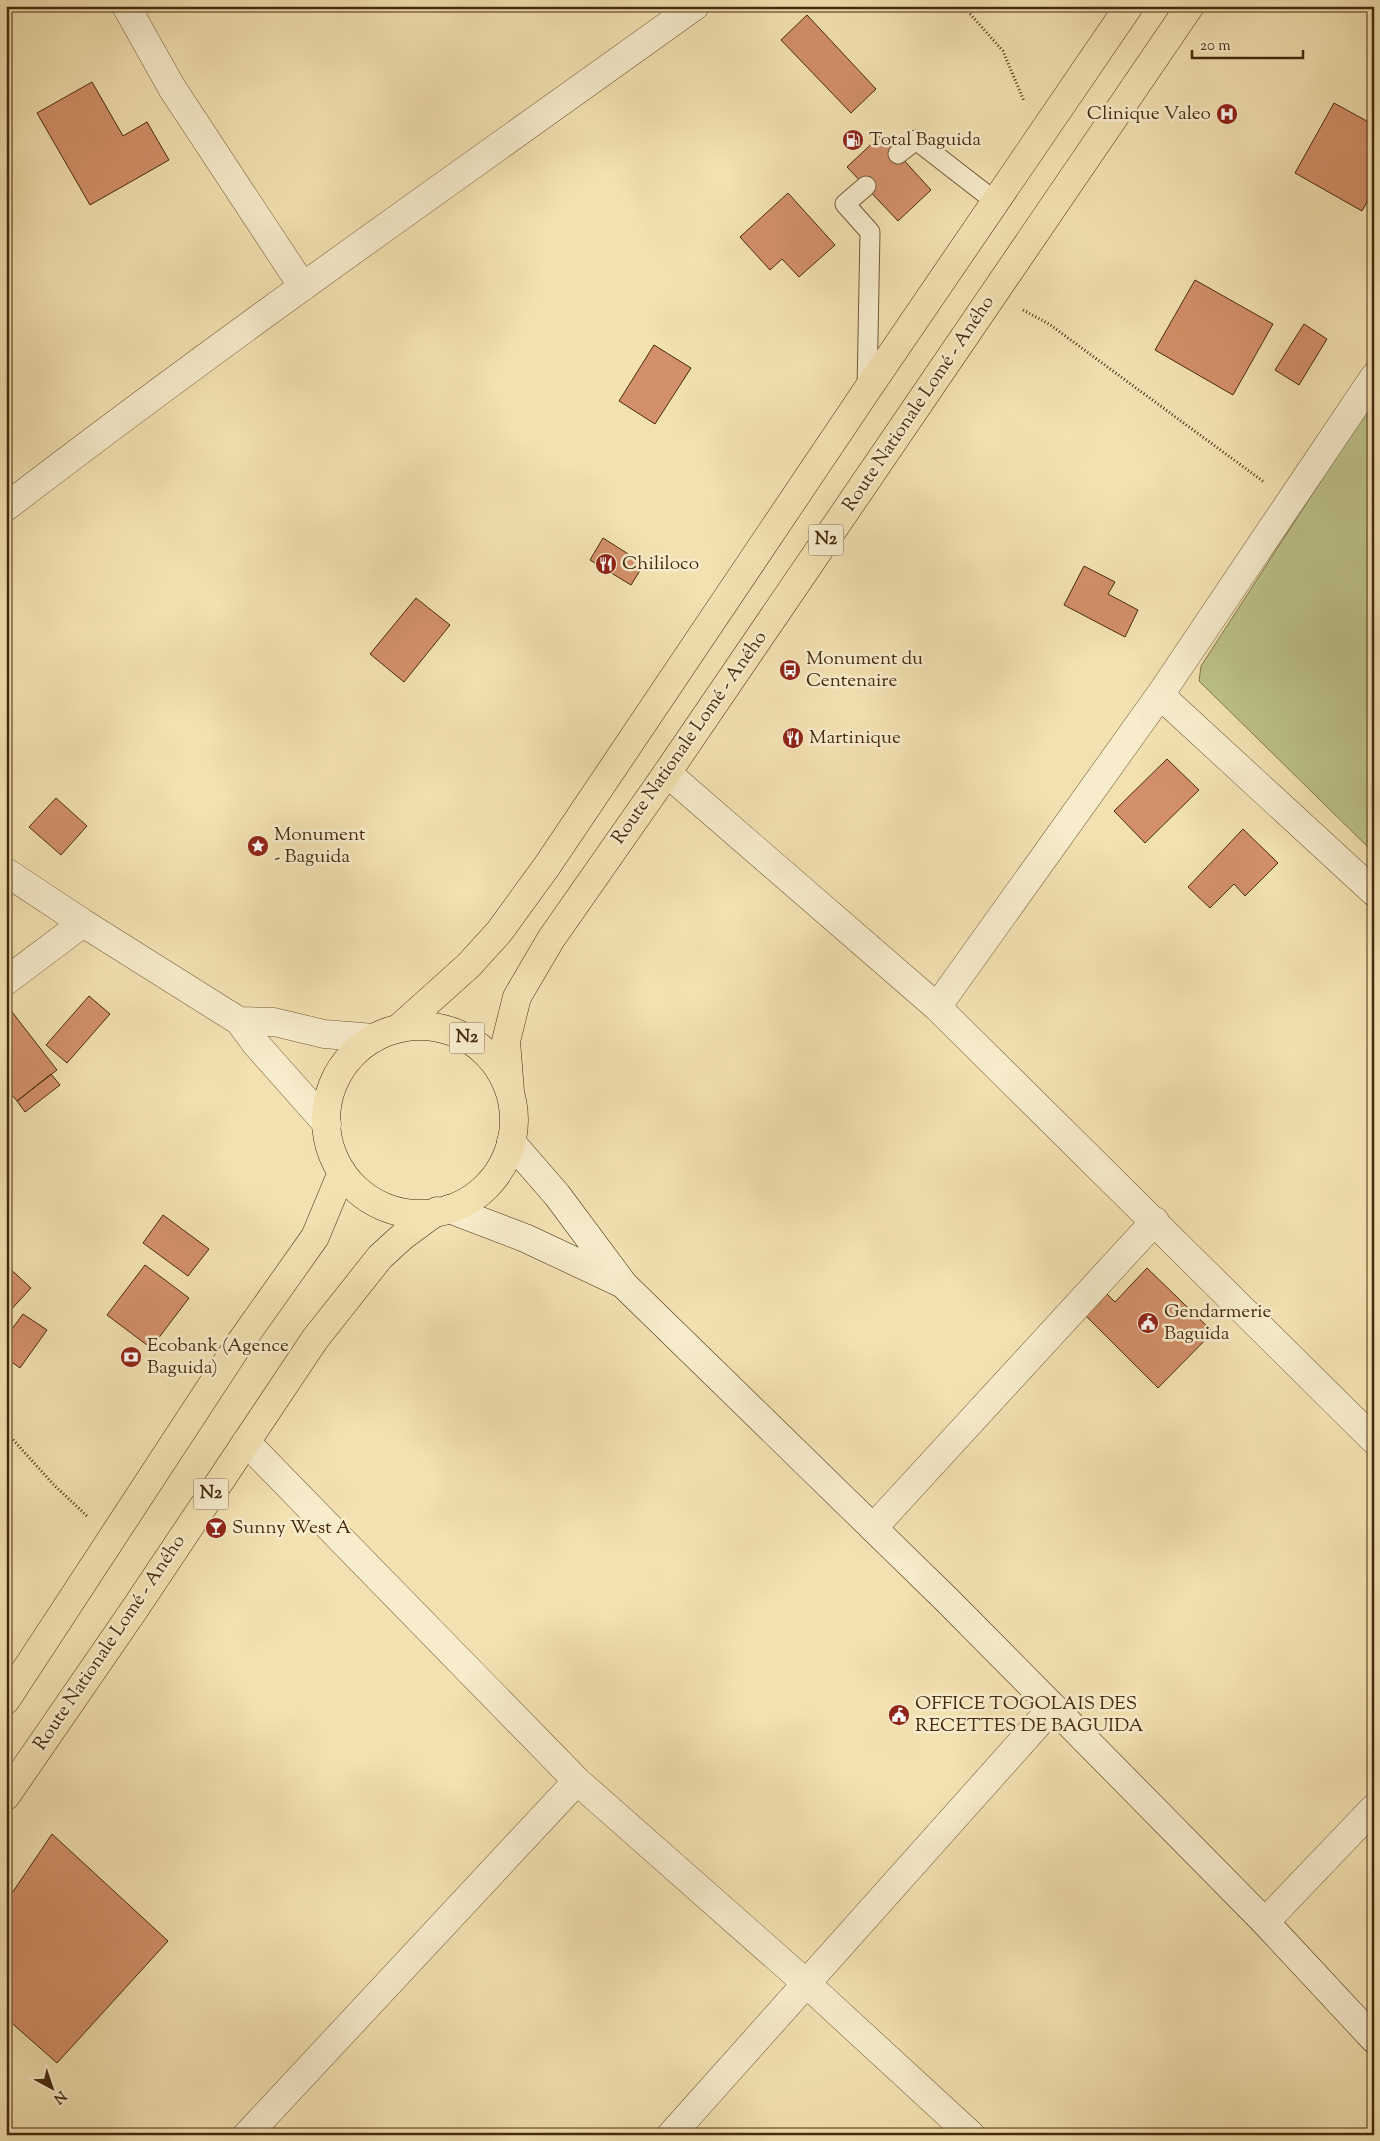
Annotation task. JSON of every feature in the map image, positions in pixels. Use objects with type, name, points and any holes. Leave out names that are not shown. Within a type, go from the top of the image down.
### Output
[{"type":"highway","name":"N2","points":[[387,1033],[416,1026],[434,1027],[467,1038],[494,1061],[510,1091],[514,1125],[506,1157],[488,1184],[470,1199],[443,1210],[419,1213],[401,1211],[384,1206],[368,1198],[342,1172],[329,1144],[327,1124],[331,1090],[338,1074],[360,1048],[387,1033],[469,964],[499,932],[1129,6]]},
{"type":"highway","name":"Route Nationale Lomé - Aného","points":[[510,1091],[506,1041],[517,997],[551,939],[667,773],[1190,6]]},
{"type":"highway","points":[[6,1700],[235,1350],[315,1237],[342,1172]]},
{"type":"highway","name":"Route Nationale Lomé - Aného","points":[[6,1796],[134,1610],[315,1339],[380,1257],[403,1236],[443,1210]]},
{"type":"street","points":[[126,6],[172,88],[303,287]]},
{"type":"street","points":[[6,507],[303,287],[695,6]]},
{"type":"street","points":[[937,1007],[1160,695],[1374,377]]},
{"type":"street","points":[[1160,695],[1374,892]]},
{"type":"street","points":[[667,773],[937,1007],[1374,1440]]},
{"type":"street","points":[[6,872],[83,923],[239,1020],[256,1044],[327,1124]]},
{"type":"street","points":[[6,981],[83,923]]},
{"type":"street","points":[[239,1020],[274,1022],[324,1034],[387,1033]]},
{"type":"street","points":[[511,1142],[557,1195],[624,1285],[1053,1707],[1265,1922],[1374,2040]]},
{"type":"street","points":[[443,1210],[525,1238],[624,1285]]},
{"type":"street","points":[[873,1528],[1155,1221]]},
{"type":"street","points":[[246,1442],[577,1781],[807,1984],[971,2135]]},
{"type":"street","points":[[671,2135],[1053,1707]]},
{"type":"street","points":[[247,2135],[577,1781]]},
{"type":"street","points":[[1265,1922],[1374,1808]]},
{"type":"lane","points":[[898,154],[916,140],[996,202]]},
{"type":"lane","points":[[866,186],[845,204],[870,232],[867,390]]},
{"type":"path","points":[[963,6],[1003,51],[1040,137]]},
{"type":"path","points":[[994,294],[1050,324],[1290,500]]},
{"type":"path","points":[[6,1432],[54,1485],[112,1540]]},
{"type":"green space","points":[[1374,399],[1374,853],[1199,681],[1201,666]]},
{"type":"building","points":[[807,15],[876,89],[851,113],[781,40]]},
{"type":"building","points":[[92,82],[123,136],[147,122],[169,160],[90,205],[37,113]]},
{"type":"building","points":[[1334,103],[1374,125],[1374,189],[1362,211],[1295,173]]},
{"type":"building","points":[[881,135],[931,190],[898,221],[847,167]]},
{"type":"building","points":[[788,193],[835,245],[799,277],[782,259],[770,270],[740,237]]},
{"type":"building","points":[[1195,280],[1273,324],[1233,395],[1155,350]]},
{"type":"building","points":[[1304,324],[1327,339],[1299,385],[1275,370]]},
{"type":"building","points":[[654,345],[691,368],[655,424],[619,401]]},
{"type":"building","points":[[603,538],[644,564],[631,585],[590,560]]},
{"type":"building","points":[[1084,566],[1115,582],[1108,594],[1138,610],[1125,637],[1064,605]]},
{"type":"building","points":[[416,598],[450,625],[404,682],[370,654]]},
{"type":"building","points":[[1167,759],[1199,790],[1145,843],[1114,811]]},
{"type":"building","points":[[56,798],[87,826],[61,855],[29,827]]},
{"type":"building","points":[[1243,829],[1278,863],[1245,896],[1234,884],[1210,908],[1188,887]]},
{"type":"building","points":[[89,996],[110,1014],[67,1063],[46,1045]]},
{"type":"building","points":[[9,1008],[57,1070],[17,1101],[6,1088],[6,1010]]},
{"type":"building","points":[[51,1074],[60,1085],[25,1112],[17,1101]]},
{"type":"building","points":[[163,1215],[209,1249],[188,1276],[143,1243]]},
{"type":"building","points":[[6,1265],[31,1288],[6,1315]]},
{"type":"building","points":[[145,1265],[189,1298],[151,1348],[107,1315]]},
{"type":"building","name":"Gendarmerie Baguida","points":[[1147,1268],[1213,1332],[1158,1388],[1084,1314],[1105,1292],[1115,1302]]},
{"type":"building","points":[[23,1314],[47,1330],[20,1368],[6,1358],[6,1337]]},
{"type":"building","points":[[52,1834],[168,1941],[57,2063],[6,2018],[6,1902]]},
{"type":"place","name":"Clinique Valeo","points":[[1227,114]]},
{"type":"place","name":"Total Baguida","points":[[853,140]]},
{"type":"place","name":"Chililoco","points":[[606,564]]},
{"type":"place","name":"Monument du Centenaire","points":[[790,670]]},
{"type":"place","name":"Martinique","points":[[793,738]]},
{"type":"place","name":"Monument - Baguida","points":[[258,846]]},
{"type":"place","name":"Gendarmerie Baguida","points":[[1148,1323]]},
{"type":"place","name":"Ecobank (Agence Baguida)","points":[[131,1357]]},
{"type":"place","name":"Sunny West A","points":[[216,1528]]},
{"type":"place","name":"OFFICE TOGOLAIS DES RECETTES DE BAGUIDA","points":[[899,1715]]}]
